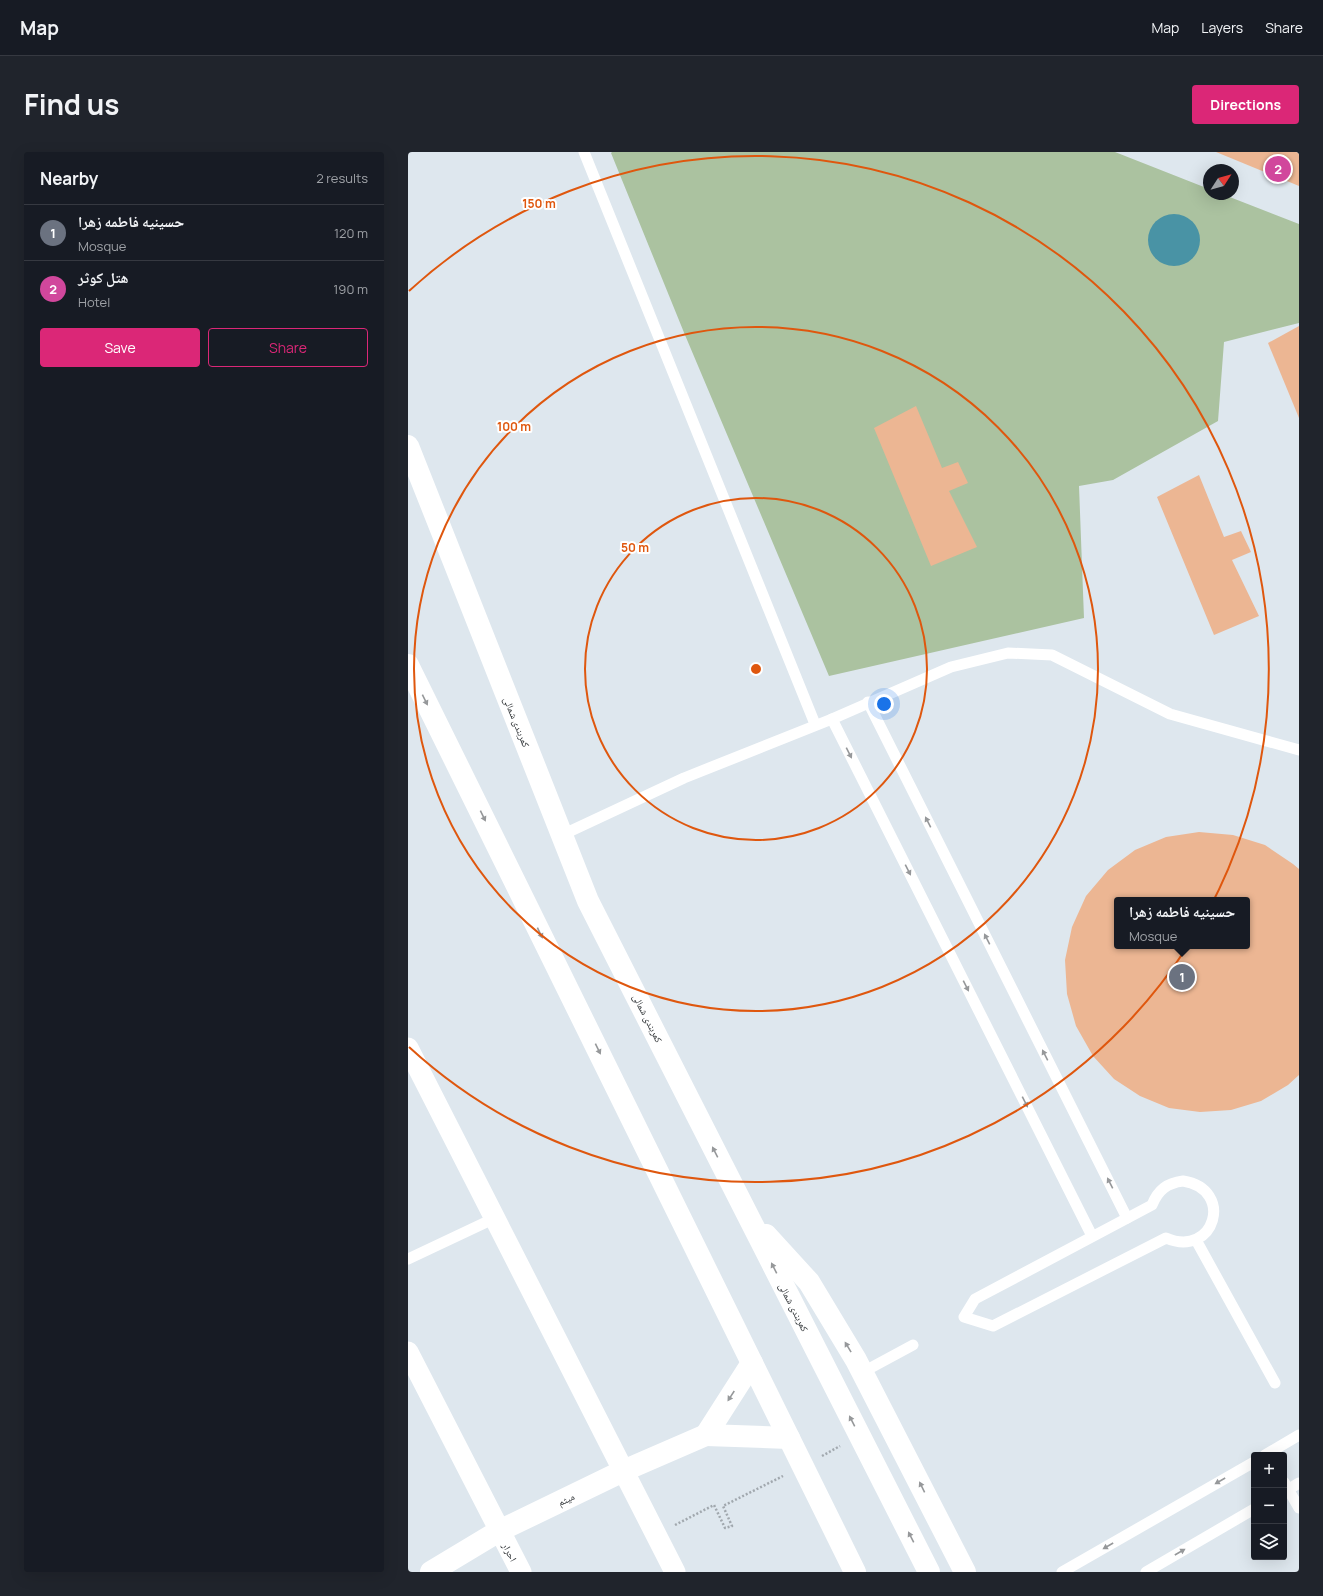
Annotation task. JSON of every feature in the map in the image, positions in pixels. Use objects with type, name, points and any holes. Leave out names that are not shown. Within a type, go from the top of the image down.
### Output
[{"type":"main road","name":"کمربندی شمالی","points":[[408,446],[588,901],[929,1572]]},
{"type":"main road","points":[[408,664],[855,1572]]},
{"type":"main road","points":[[748,1216],[809,1282],[862,1372],[965,1572]]},
{"type":"main road","points":[[706,1435],[752,1363]]},
{"type":"main road","points":[[706,1435],[789,1438]]},
{"type":"main road","name":"میثم","points":[[431,1572],[500,1531],[623,1471],[706,1435]]},
{"type":"street","points":[[408,1048],[675,1572]]},
{"type":"street","name":"احرار","points":[[408,1352],[521,1572]]},
{"type":"lane","points":[[584,152],[815,724]]},
{"type":"lane","points":[[562,834],[684,778],[815,724],[832,719],[950,667],[1008,653],[1052,655],[1170,714],[1299,750]]},
{"type":"lane","points":[[868,702],[1127,1218]]},
{"type":"lane","points":[[832,719],[1092,1236]]},
{"type":"lane","points":[[1183,1181],[1193,1182],[1209,1195],[1213,1205],[1214,1216],[1211,1226],[1205,1235],[1196,1240],[1186,1243],[1176,1242],[1166,1238],[993,1326],[964,1317],[976,1299],[1127,1218],[1152,1205],[1156,1195],[1163,1187],[1173,1182],[1183,1181]]},
{"type":"lane","points":[[408,1259],[494,1218]]},
{"type":"lane","points":[[1196,1240],[1275,1383]]},
{"type":"lane","points":[[862,1372],[913,1345]]},
{"type":"lane","points":[[1271,1452],[1299,1435]]},
{"type":"lane","points":[[1062,1572],[1251,1464]]},
{"type":"lane","points":[[1287,1488],[1299,1484]]},
{"type":"lane","points":[[1287,1490],[1299,1508]]},
{"type":"lane","points":[[1146,1572],[1251,1511]]},
{"type":"path","points":[[656,1534],[714,1506],[725,1528],[732,1526],[723,1506]]},
{"type":"green space","points":[[1115,152],[1203,187],[1203,200],[1237,200],[1299,224],[1299,323],[1224,342],[1218,421],[1113,480],[1079,486],[1084,618],[829,676],[685,335],[611,153]]},
{"type":"water","points":[[1174,214],[1184,216],[1192,222],[1198,230],[1200,240],[1198,250],[1192,258],[1184,264],[1174,266],[1164,264],[1156,258],[1150,250],[1148,240],[1150,230],[1156,222],[1164,216]]},
{"type":"building","points":[[1216,152],[1299,152],[1299,186]]},
{"type":"building","points":[[1299,326],[1299,418],[1268,343]]},
{"type":"building","points":[[916,406],[942,468],[958,462],[968,483],[949,491],[977,547],[931,566],[874,428]]},
{"type":"building","points":[[1199,475],[1224,537],[1241,531],[1251,552],[1232,560],[1259,616],[1214,635],[1157,497]]},
{"type":"building","points":[[1199,832],[1233,835],[1265,845],[1299,869],[1299,1075],[1288,1085],[1261,1101],[1231,1110],[1200,1112],[1169,1108],[1140,1096],[1114,1079],[1093,1056],[1076,1026],[1067,994],[1065,960],[1072,927],[1086,896],[1108,870],[1135,850],[1166,837]]},
{"type":"place","name":"هتل کوثر","points":[[1278,169]]},
{"type":"place","name":"حسینیه فاطمه زهرا","points":[[1182,977]]}]
